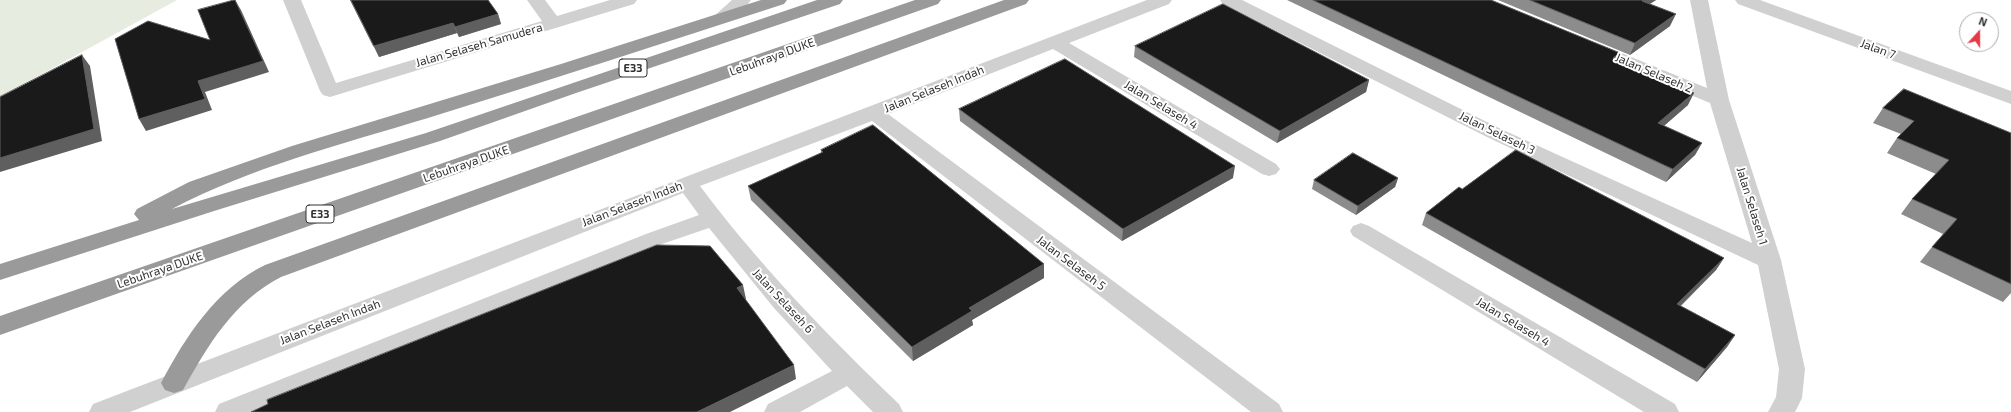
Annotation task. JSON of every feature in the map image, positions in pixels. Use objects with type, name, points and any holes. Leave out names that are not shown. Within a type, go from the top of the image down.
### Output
[{"type":"highway","points":[[89,242],[197,187],[233,173],[299,150],[568,68],[778,0]]},
{"type":"highway","name":"E33","points":[[0,272],[89,242],[433,137],[569,89],[834,0]]},
{"type":"highway","name":"Lebuhraya DUKE","points":[[0,326],[932,0]]},
{"type":"highway","points":[[174,383],[199,339],[224,307],[245,288],[273,271],[1020,0]]},
{"type":"street","name":"Jalan Selaseh Samudera","points":[[292,0],[330,90],[628,0]]},
{"type":"street","points":[[722,17],[742,0]]},
{"type":"street","name":"Jalan Selaseh Indah","points":[[102,412],[687,183],[874,113],[1163,0]]},
{"type":"street","name":"Jalan Selaseh 3","points":[[1229,0],[1494,132],[1769,260]]},
{"type":"street","name":"Jalan Selaseh 1","points":[[1699,0],[1719,100],[1769,260],[1792,369],[1789,398],[1781,412]]},
{"type":"street","name":"Jalan 7","points":[[1744,0],[2011,98]]},
{"type":"street","points":[[543,1],[553,23]]},
{"type":"street","name":"Jalan Selaseh 2","points":[[1574,40],[1719,100]]},
{"type":"street","name":"Jalan Selaseh 4","points":[[1054,42],[1269,169]]},
{"type":"street","name":"Jalan Selaseh 5","points":[[874,113],[1270,412]]},
{"type":"street","name":"Jalan Selaseh 6","points":[[687,183],[712,219],[768,286],[850,373],[890,412]]},
{"type":"street","points":[[228,412],[654,239],[712,219]]},
{"type":"street","name":"Jalan Selaseh 4","points":[[1361,232],[1666,412]]},
{"type":"street","points":[[777,412],[850,373]]},
{"type":"shaded area","points":[[0,0],[177,0],[0,97]]},
{"type":"building","points":[[235,0],[263,61],[198,81],[205,99],[139,119],[115,39],[148,21],[210,40],[198,10]]},
{"type":"building","points":[[351,0],[488,0],[498,14],[455,27],[453,23],[374,46]]},
{"type":"building","points":[[1313,0],[1491,0],[1620,53],[1613,58],[1694,93],[1658,123],[1702,143],[1673,169]]},
{"type":"building","points":[[1530,0],[1643,0],[1642,1],[1676,14],[1635,43]]},
{"type":"building","points":[[1223,4],[1369,80],[1280,131],[1135,46]]},
{"type":"building","points":[[82,55],[94,129],[0,158],[0,97]]},
{"type":"building","points":[[1065,59],[1235,166],[1123,229],[959,109]]},
{"type":"building","points":[[1904,89],[2011,133],[2011,284],[1932,247],[1957,219],[1912,199],[1949,160],[1897,138],[1914,121],[1883,108]]},
{"type":"building","points":[[873,125],[1044,264],[969,308],[972,311],[912,347],[748,186],[823,152],[821,150]]},
{"type":"building","points":[[1516,150],[1724,258],[1677,304],[1735,335],[1705,369],[1426,213],[1459,187],[1462,189]]},
{"type":"building","points":[[1353,153],[1398,178],[1358,206],[1314,180]]},
{"type":"building","points":[[657,245],[710,246],[743,285],[737,288],[794,365],[697,412],[251,412],[268,404],[267,400]]}]
